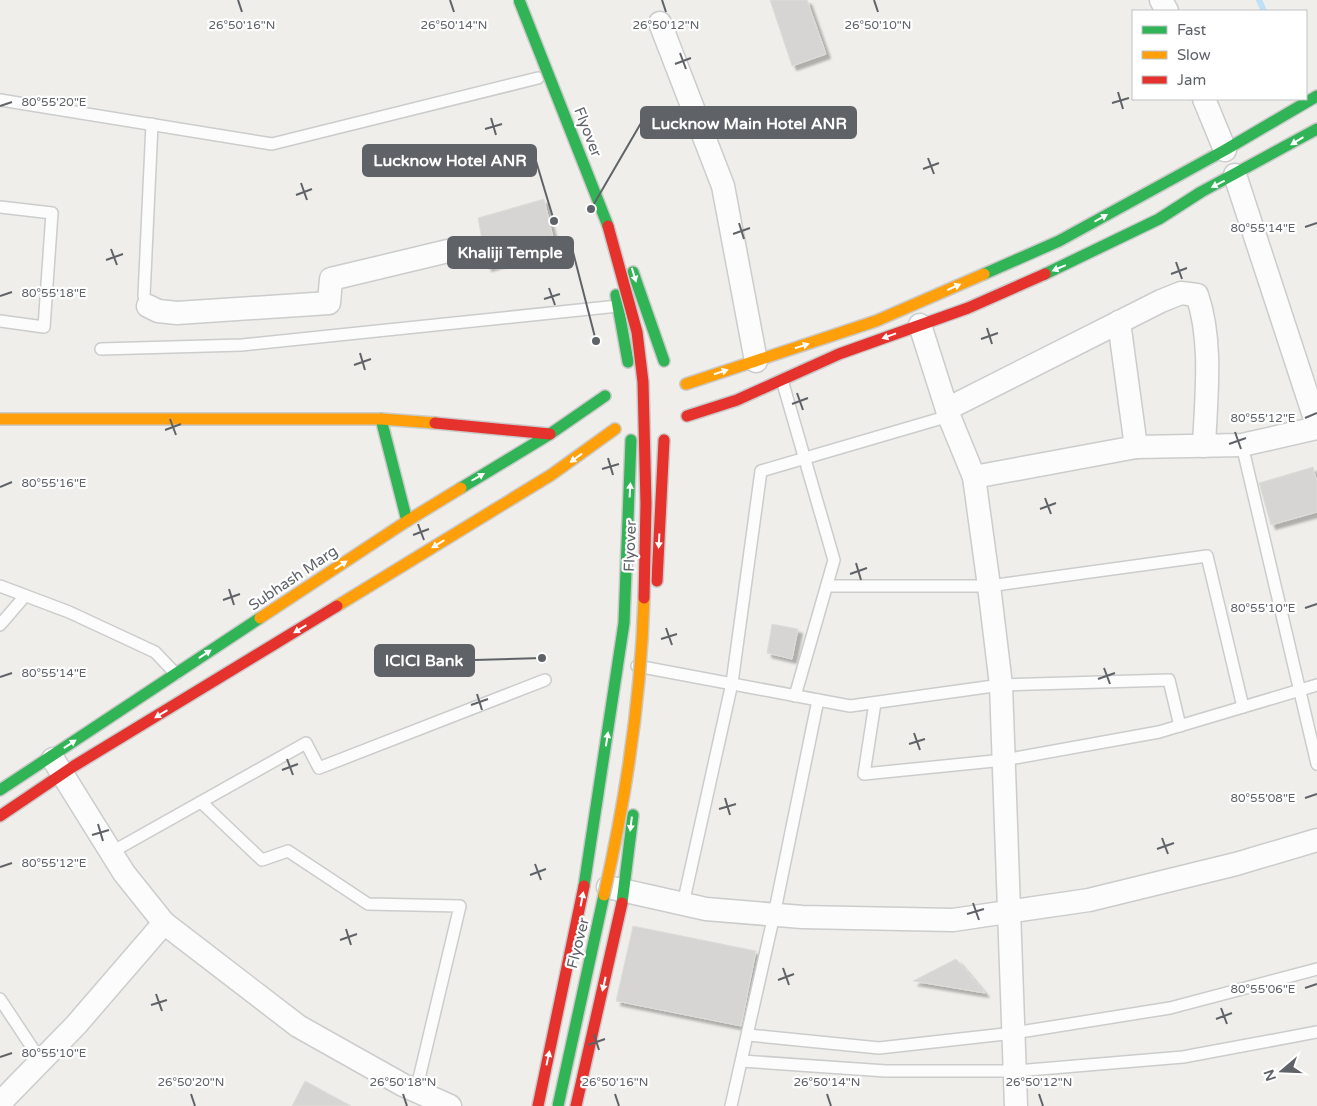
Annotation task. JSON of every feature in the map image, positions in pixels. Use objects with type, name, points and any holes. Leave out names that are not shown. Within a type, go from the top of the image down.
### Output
[{"type":"main road","points":[[506,0],[592,209],[614,286],[628,362]]},
{"type":"main road","name":"Flyover","points":[[519,0],[606,220],[636,332],[643,382],[646,504],[642,622],[634,720],[616,843],[558,1106]]},
{"type":"main road","points":[[530,0],[610,198],[640,295],[679,400],[624,890],[576,1106]]},
{"type":"main road","points":[[608,382],[606,408],[615,429],[631,440],[654,443],[679,400],[756,361],[876,321],[1059,241],[1224,150],[1317,96]]},
{"type":"main road","points":[[679,400],[737,400],[839,354],[968,308],[1073,262],[1159,219],[1201,192],[1276,153],[1317,128]]},
{"type":"main road","points":[[616,370],[628,362],[646,358],[679,400]]},
{"type":"main road","name":"Subhash Marg","points":[[0,790],[57,765],[176,674],[407,521],[550,434],[606,408]]},
{"type":"main road","points":[[0,419],[380,419],[516,429],[550,434]]},
{"type":"main road","points":[[380,419],[407,521]]},
{"type":"main road","points":[[0,816],[57,765],[551,475],[615,429]]},
{"type":"main road","points":[[538,1106],[585,881],[624,622],[631,440]]},
{"type":"street","points":[[660,23],[723,186],[756,361]]},
{"type":"street","points":[[1204,100],[1224,150]]},
{"type":"street","points":[[974,477],[1136,448],[1242,445],[1317,426],[1235,175]]},
{"type":"street","points":[[148,306],[158,311],[177,313],[329,303],[331,279],[452,250]]},
{"type":"street","points":[[948,413],[1119,322],[1181,293],[1197,295],[1203,314],[1206,346],[1204,446]]},
{"type":"street","points":[[1119,322],[1136,448]]},
{"type":"street","points":[[920,325],[948,413],[974,477],[990,586],[1001,685],[1016,1106]]},
{"type":"street","points":[[57,765],[110,853],[164,923],[298,1026],[416,1091],[450,1106]]},
{"type":"street","points":[[585,881],[706,908],[802,917],[953,920],[1089,900],[1236,864],[1317,840]]},
{"type":"street","points":[[3,1094],[42,1060],[76,1025],[164,923]]},
{"type":"lane","points":[[0,100],[272,144],[538,78]]},
{"type":"lane","points":[[148,306],[144,296],[152,124]]},
{"type":"lane","points":[[0,207],[52,213],[44,327],[0,321]]},
{"type":"lane","points":[[101,349],[242,345],[618,306]]},
{"type":"lane","points":[[782,380],[834,560],[795,696]]},
{"type":"lane","points":[[683,904],[732,683],[761,471],[806,459],[948,413]]},
{"type":"lane","points":[[1242,445],[1317,764]]},
{"type":"lane","points":[[827,586],[990,586],[1207,556],[1243,707]]},
{"type":"lane","points":[[0,586],[69,612],[155,652],[176,674]]},
{"type":"lane","points":[[0,626],[25,596]]},
{"type":"lane","points":[[618,662],[850,706],[1001,685],[1169,680],[1180,726]]},
{"type":"lane","points":[[110,853],[306,744],[319,768],[545,680]]},
{"type":"lane","points":[[875,703],[864,774],[1004,760],[1159,732],[1317,685]]},
{"type":"lane","points":[[731,1106],[774,915],[818,700]]},
{"type":"lane","points":[[201,802],[262,860],[288,851],[368,904],[460,906],[416,1091]]},
{"type":"lane","points":[[748,1035],[879,1048],[1014,1033],[1170,1008],[1317,969]]},
{"type":"lane","points":[[0,999],[42,1060]]},
{"type":"lane","points":[[742,1061],[886,1071],[1015,1071],[1183,1057],[1317,1032]]},
{"type":"building","points":[[770,0],[807,0],[826,54],[792,66]]},
{"type":"building","points":[[544,199],[555,246],[487,267],[478,218]]},
{"type":"building","points":[[1313,467],[1317,482],[1317,512],[1271,525],[1259,483]]},
{"type":"building","points":[[772,624],[798,629],[792,659],[767,653]]},
{"type":"building","points":[[633,926],[756,951],[741,1026],[616,1001]]},
{"type":"building","points":[[956,959],[985,993],[913,981]]},
{"type":"building","points":[[305,1081],[351,1106],[292,1106]]},
{"type":"waterway","points":[[1259,0],[1264,10]]},
{"type":"traffic: fast","points":[[519,0],[608,226]]},
{"type":"traffic: fast","points":[[984,274],[1059,241],[1225,150],[1317,96]]},
{"type":"traffic: fast","points":[[1045,274],[1159,219],[1201,192],[1317,129]]},
{"type":"traffic: fast","points":[[633,272],[664,361]]},
{"type":"traffic: fast","points":[[616,295],[628,362]]},
{"type":"traffic: fast","points":[[461,488],[550,434],[605,396]]},
{"type":"traffic: fast","points":[[381,419],[407,521]]},
{"type":"traffic: fast","points":[[584,886],[624,623],[631,440]]},
{"type":"traffic: fast","points":[[0,790],[260,618]]},
{"type":"traffic: fast","points":[[622,903],[633,815]]},
{"type":"traffic: fast","points":[[558,1106],[604,895]]},
{"type":"traffic: slow","points":[[686,384],[876,321],[984,274]]},
{"type":"traffic: slow","points":[[0,419],[381,419],[435,423]]},
{"type":"traffic: slow","points":[[337,606],[551,475],[615,429]]},
{"type":"traffic: slow","points":[[260,618],[407,521],[461,488]]},
{"type":"traffic: slow","points":[[604,895],[626,785],[640,673],[644,598]]},
{"type":"traffic: jam","points":[[608,226],[637,332],[643,382],[646,504],[644,598]]},
{"type":"traffic: jam","points":[[687,416],[737,400],[839,354],[968,308],[1045,274]]},
{"type":"traffic: jam","points":[[435,423],[550,434]]},
{"type":"traffic: jam","points":[[657,581],[664,440]]},
{"type":"traffic: jam","points":[[0,816],[74,766],[337,606]]},
{"type":"traffic: jam","points":[[538,1106],[584,886]]},
{"type":"traffic: jam","points":[[576,1106],[622,903]]},
{"type":"place","name":"Lucknow Main Hotel ANR","points":[[591,209]]},
{"type":"place","name":"Lucknow Hotel ANR","points":[[554,221]]},
{"type":"place","name":"Khaliji Temple","points":[[596,341]]},
{"type":"place","name":"ICICI Bank","points":[[542,658]]}]
